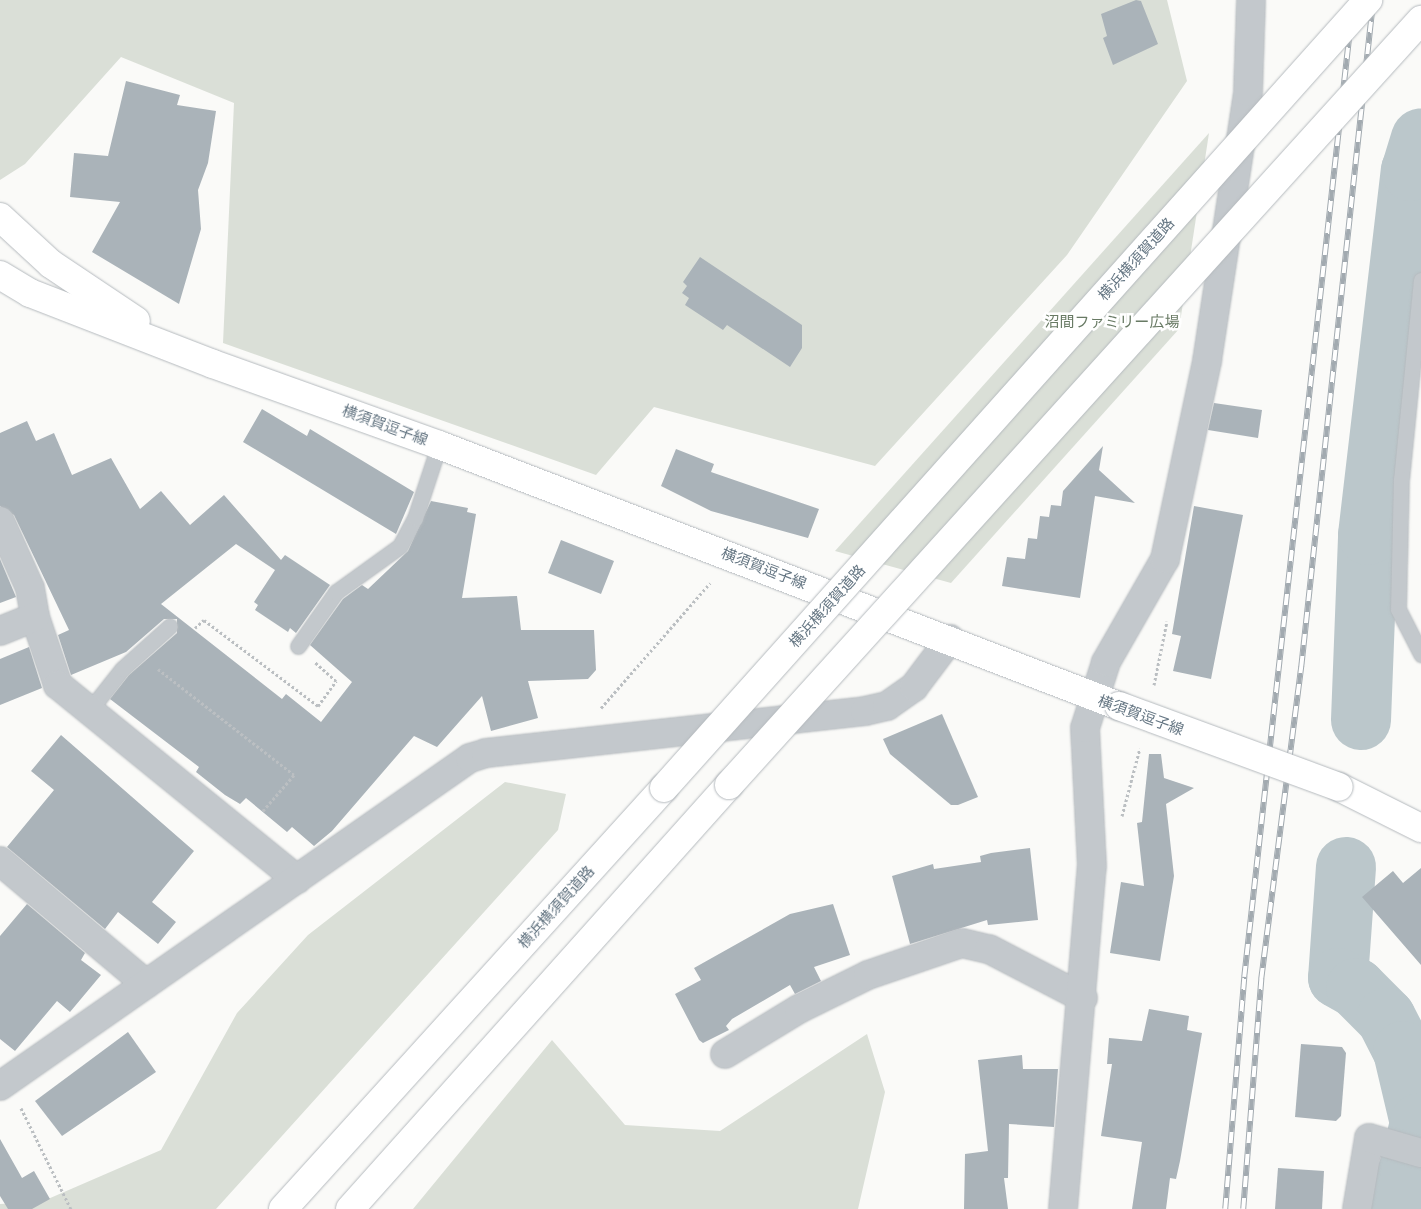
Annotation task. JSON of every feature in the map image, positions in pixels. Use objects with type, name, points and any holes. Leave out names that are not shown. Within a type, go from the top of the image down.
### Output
[{"type":"main road","name":"横浜横須賀道路","points":[[283,1209],[664,788],[1368,0]]},
{"type":"main road","points":[[350,1209],[728,785],[1421,20]]},
{"type":"main road","name":"横須賀逗子線","points":[[0,217],[51,264],[114,308],[213,364]]},
{"type":"main road","name":"横須賀逗子線","points":[[0,275],[30,293],[213,364],[439,445],[1092,696],[1339,788],[1421,828]]},
{"type":"street","points":[[1063,1209],[1092,866],[1085,728],[1092,696],[1106,662],[1165,559],[1217,294],[1248,92],[1251,0]]},
{"type":"street","points":[[0,521],[30,588],[35,617],[58,685],[297,879]]},
{"type":"street","points":[[0,631],[35,617]]},
{"type":"street","points":[[4,1083],[470,758],[570,744],[887,706],[914,687],[950,640]]},
{"type":"street","points":[[0,862],[146,984]]},
{"type":"street","points":[[725,1054],[798,1009],[868,975],[962,943],[989,949],[1082,998]]},
{"type":"street","points":[[1357,1209],[1369,1138],[1390,1141],[1421,1153]]},
{"type":"lane","points":[[1421,280],[1401,479],[1398,609],[1421,654]]},
{"type":"lane","points":[[298,646],[336,592],[400,546],[415,518],[439,445]]},
{"type":"lane","points":[[89,711],[122,670],[170,626]]},
{"type":"path","points":[[570,744],[710,583]]},
{"type":"path","points":[[190,633],[204,620],[318,706],[336,681],[298,646]]},
{"type":"path","points":[[162,660],[155,666],[294,775],[242,835]]},
{"type":"path","points":[[4,1083],[71,1209]]},
{"type":"green space","points":[[0,0],[1167,0],[1187,81],[1067,255],[875,466],[654,407],[596,475],[223,343],[234,103],[121,57],[25,164],[0,180]]},
{"type":"green space","name":"沼間ファミリー広場","points":[[1209,133],[1179,329],[951,583],[835,551]]},
{"type":"green space","points":[[505,782],[566,794],[558,830],[216,1209],[0,1209],[0,1204],[41,1202],[161,1150],[237,1013],[308,935]]},
{"type":"green space","points":[[867,1034],[885,1092],[858,1209],[413,1209],[552,1040],[625,1125],[720,1131]]},
{"type":"building","points":[[1136,0],[1141,1],[1158,44],[1113,65],[1103,38],[1107,36],[1101,14]]},
{"type":"building","points":[[126,81],[180,95],[177,105],[216,111],[208,163],[198,190],[201,229],[179,304],[92,252],[120,202],[70,197],[74,153],[108,156]]},
{"type":"building","points":[[700,257],[802,325],[802,348],[790,367],[727,325],[723,330],[685,305],[689,298],[682,293],[687,286],[683,282]]},
{"type":"building","points":[[1214,403],[1262,410],[1258,438],[1208,430]]},
{"type":"building","points":[[262,409],[307,436],[310,429],[414,492],[396,534],[243,442]]},
{"type":"building","points":[[27,421],[36,441],[54,433],[72,475],[111,458],[140,509],[161,491],[190,525],[224,495],[281,560],[285,555],[330,585],[296,633],[290,628],[288,632],[255,610],[258,605],[254,602],[275,570],[236,544],[161,604],[282,699],[286,694],[321,722],[352,682],[310,645],[343,599],[362,585],[368,589],[408,551],[431,501],[468,508],[467,512],[476,514],[462,598],[517,596],[521,630],[594,630],[596,670],[588,679],[528,681],[538,718],[491,731],[482,696],[437,747],[414,736],[332,831],[314,846],[292,827],[287,832],[246,798],[240,804],[225,795],[196,772],[199,767],[110,699],[129,675],[177,633],[177,619],[164,619],[126,652],[71,675],[58,635],[69,630],[14,515],[0,506],[0,433]]},
{"type":"building","points":[[1103,446],[1099,470],[1135,503],[1095,496],[1080,598],[1002,586],[1007,557],[1025,559],[1028,538],[1037,539],[1040,516],[1049,517],[1051,505],[1061,506],[1063,491]]},
{"type":"building","points":[[676,449],[714,464],[711,472],[819,509],[808,538],[711,511],[661,486]]},
{"type":"building","points":[[1194,506],[1243,515],[1211,679],[1173,671],[1181,636],[1172,634]]},
{"type":"building","points":[[561,540],[614,561],[601,594],[548,573]]},
{"type":"building","points":[[0,559],[16,597],[0,603]]},
{"type":"building","points":[[29,647],[42,688],[0,705],[0,659]]},
{"type":"building","points":[[942,714],[978,797],[958,805],[951,805],[890,754],[883,739]]},
{"type":"building","points":[[61,735],[194,851],[152,902],[176,922],[158,944],[118,912],[105,929],[7,847],[54,790],[31,771]]},
{"type":"building","points":[[1149,754],[1161,754],[1164,778],[1194,788],[1166,804],[1174,876],[1160,961],[1110,953],[1121,882],[1144,886],[1137,823],[1142,822]]},
{"type":"building","points":[[1030,848],[1038,920],[988,925],[987,920],[910,944],[892,876],[933,864],[934,869],[981,862],[980,856]]},
{"type":"building","points":[[1421,868],[1421,965],[1362,897],[1393,871],[1403,883]]},
{"type":"building","points":[[27,904],[85,953],[81,960],[101,975],[70,1012],[57,1001],[15,1051],[0,1039],[0,936]]},
{"type":"building","points":[[833,904],[850,955],[814,967],[821,981],[795,994],[790,985],[732,1019],[726,1026],[729,1030],[703,1043],[699,1040],[675,994],[701,980],[694,968],[790,914]]},
{"type":"building","points":[[1149,1009],[1189,1016],[1187,1030],[1202,1033],[1180,1161],[1176,1179],[1170,1178],[1166,1209],[1132,1209],[1142,1142],[1101,1136],[1112,1064],[1107,1064],[1109,1038],[1142,1041]]},
{"type":"building","points":[[128,1032],[156,1072],[62,1136],[35,1101]]},
{"type":"building","points":[[1301,1044],[1342,1047],[1346,1053],[1341,1116],[1336,1121],[1295,1117]]},
{"type":"building","points":[[1022,1055],[1023,1069],[1058,1069],[1054,1127],[1009,1124],[1008,1178],[1004,1178],[1008,1209],[964,1209],[965,1154],[988,1151],[978,1060]]},
{"type":"building","points":[[0,1139],[22,1178],[34,1171],[50,1199],[32,1209],[8,1209],[0,1196]]},
{"type":"building","points":[[1278,1168],[1324,1171],[1322,1209],[1275,1209]]},
{"type":"waterway","points":[[1361,720],[1368,535],[1411,171],[1421,139]]},
{"type":"waterway","points":[[1346,867],[1338,978],[1356,988],[1386,1018],[1403,1051],[1420,1123],[1408,1172],[1391,1209]]},
{"type":"railway","points":[[1225,1209],[1244,977],[1353,0]]},
{"type":"railway","points":[[1243,1209],[1261,979],[1301,667],[1373,0]]}]
